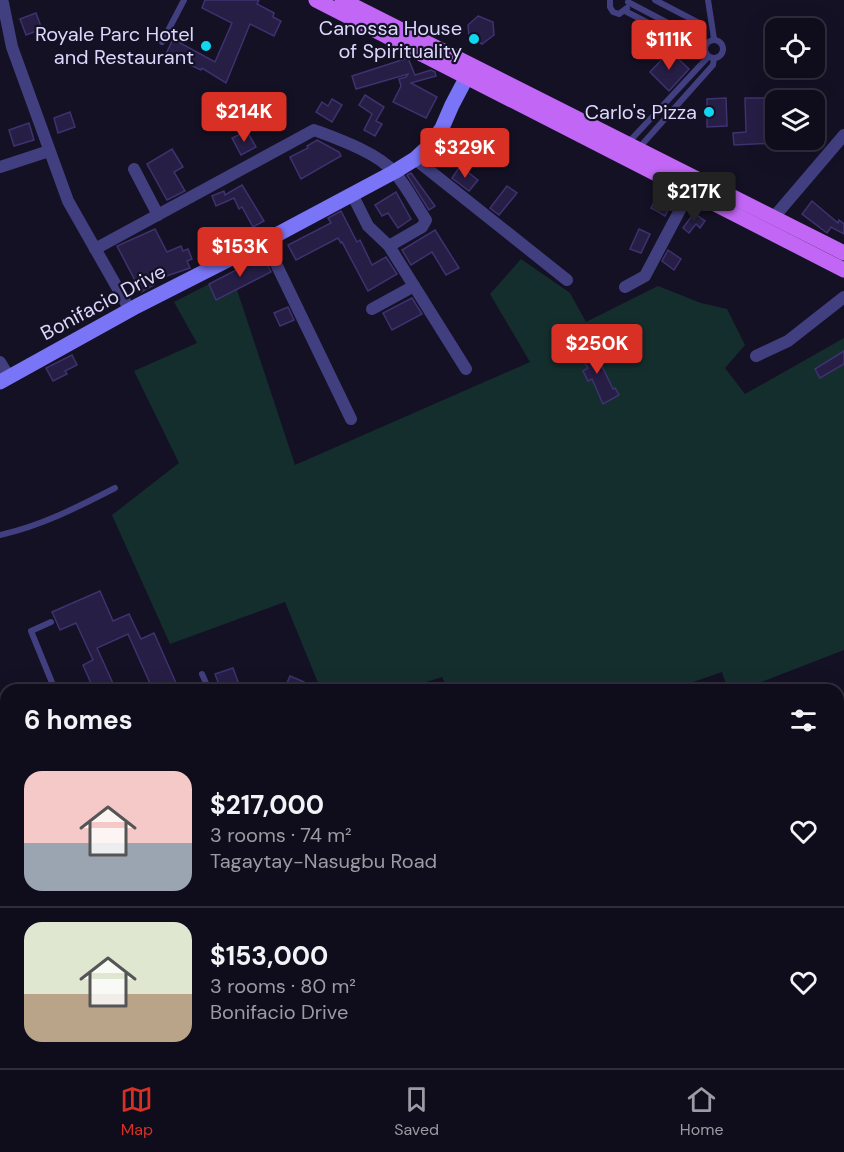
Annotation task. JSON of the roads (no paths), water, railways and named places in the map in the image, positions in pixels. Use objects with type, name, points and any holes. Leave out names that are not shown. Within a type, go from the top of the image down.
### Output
[{"type":"main road","points":[[316,0],[633,146],[844,253]]},
{"type":"main road","points":[[342,0],[690,191],[844,270]]},
{"type":"street","points":[[0,1],[3,3],[12,47],[68,201],[130,310]]},
{"type":"street","name":"Bonifacio Drive","points":[[4,380],[130,310],[265,241],[415,159],[430,145],[442,128],[469,71]]},
{"type":"street","points":[[95,249],[314,130],[376,158],[394,172],[426,220],[422,226],[389,246]]},
{"type":"street","points":[[774,217],[844,135]]},
{"type":"street","points":[[0,167],[49,151]]},
{"type":"street","points":[[415,159],[567,280]]},
{"type":"street","points":[[134,169],[158,215]]},
{"type":"street","points":[[625,287],[645,276],[690,191]]},
{"type":"street","points":[[352,194],[368,226],[389,246],[466,369]]},
{"type":"street","points":[[265,241],[351,419]]},
{"type":"street","points":[[372,309],[414,286]]},
{"type":"street","points":[[756,356],[788,341],[844,297]]},
{"type":"street","points":[[0,362],[4,380]]},
{"type":"lane","points":[[162,42],[184,0]]},
{"type":"lane","points":[[610,0],[613,12],[619,14],[625,11],[628,1],[706,43]]},
{"type":"lane","points":[[655,0],[701,24],[696,38]]},
{"type":"lane","points":[[708,0],[714,39]]},
{"type":"lane","points":[[625,11],[709,56],[720,56],[723,47],[714,39]]},
{"type":"lane","points":[[706,43],[714,39]]},
{"type":"lane","points":[[633,146],[713,65],[706,43]]},
{"type":"lane","points":[[633,146],[709,56]]},
{"type":"lane","points":[[0,535],[74,510],[115,488]]},
{"type":"lane","points":[[51,622],[31,631],[53,684]]},
{"type":"lane","points":[[202,674],[206,684]]},
{"type":"place","name":"Canossa House of Spirituality","points":[[474,39]]},
{"type":"place","name":"Royale Parc Hotel and Restaurant","points":[[206,46]]},
{"type":"place","name":"Carlo's Pizza","points":[[709,112]]}]
